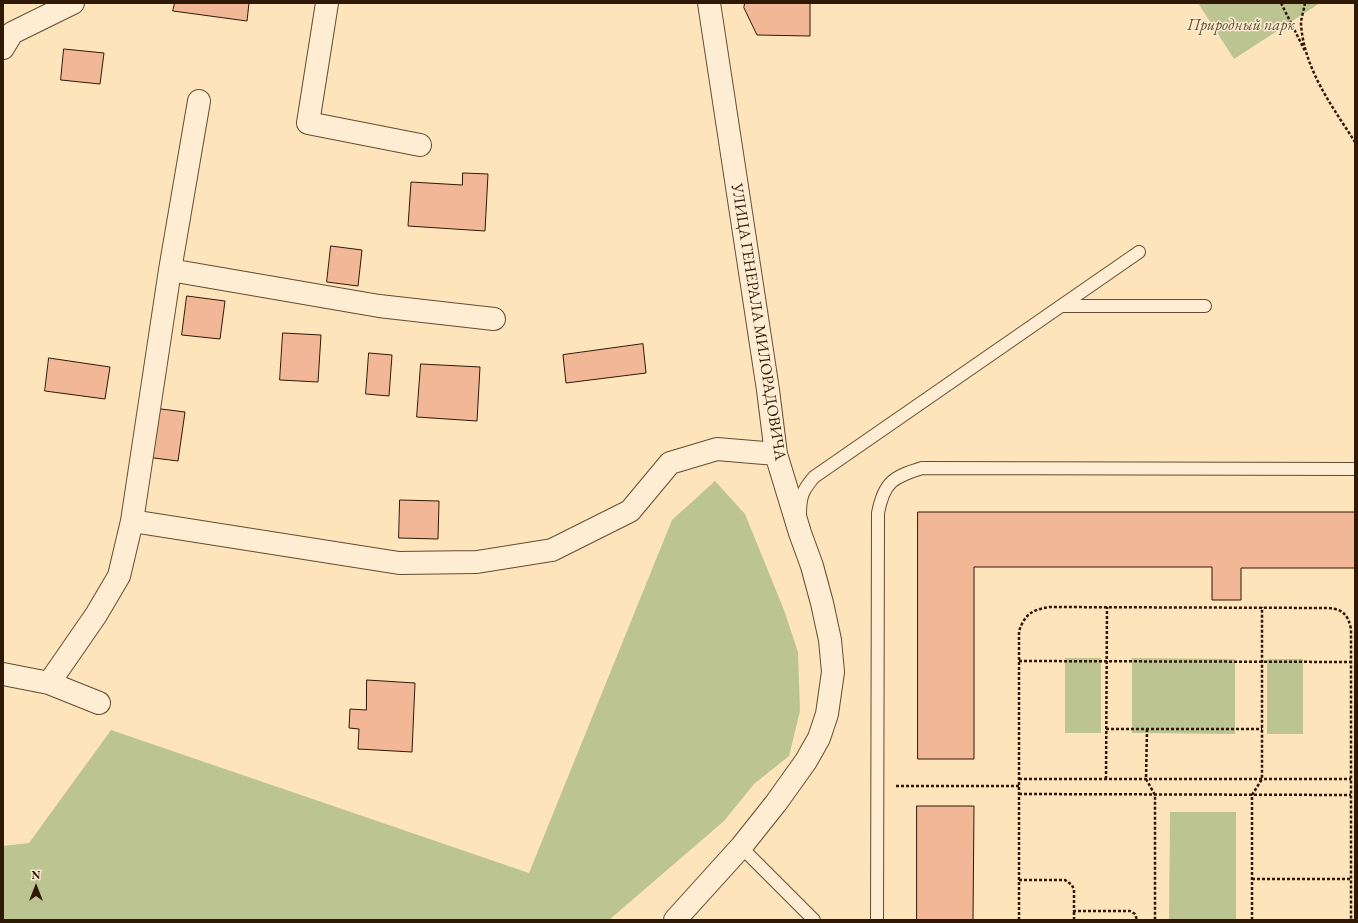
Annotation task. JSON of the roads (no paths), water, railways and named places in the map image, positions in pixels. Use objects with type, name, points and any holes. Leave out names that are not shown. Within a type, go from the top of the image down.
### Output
[{"type":"street","points":[[3,48],[12,33],[73,3]]},
{"type":"street","points":[[326,3],[308,123],[420,145]]},
{"type":"street","name":"УЛИЦА ГЕНЕРАЛА МИЛОРАДОВИЧА","points":[[675,920],[741,847],[776,803],[806,761],[819,738],[827,714],[832,672],[830,640],[822,603],[812,566],[800,533],[776,454],[768,390],[709,3]]},
{"type":"street","points":[[49,683],[96,615],[119,576],[132,521],[170,270],[199,101]]},
{"type":"street","points":[[170,270],[379,306],[494,319]]},
{"type":"street","points":[[132,521],[399,563],[477,562],[552,550],[630,511],[670,462],[717,449],[776,454]]},
{"type":"street","points":[[3,674],[49,683],[99,703]]},
{"type":"lane","points":[[800,533],[800,501],[804,489],[814,477],[1139,252]]},
{"type":"lane","points":[[1061,306],[1204,306]]},
{"type":"lane","points":[[877,920],[878,513],[881,498],[889,485],[901,475],[922,468],[1355,469]]},
{"type":"lane","points":[[741,847],[814,920]]},
{"type":"park label","name":"Природный парк","points":[[1241,26]]}]
